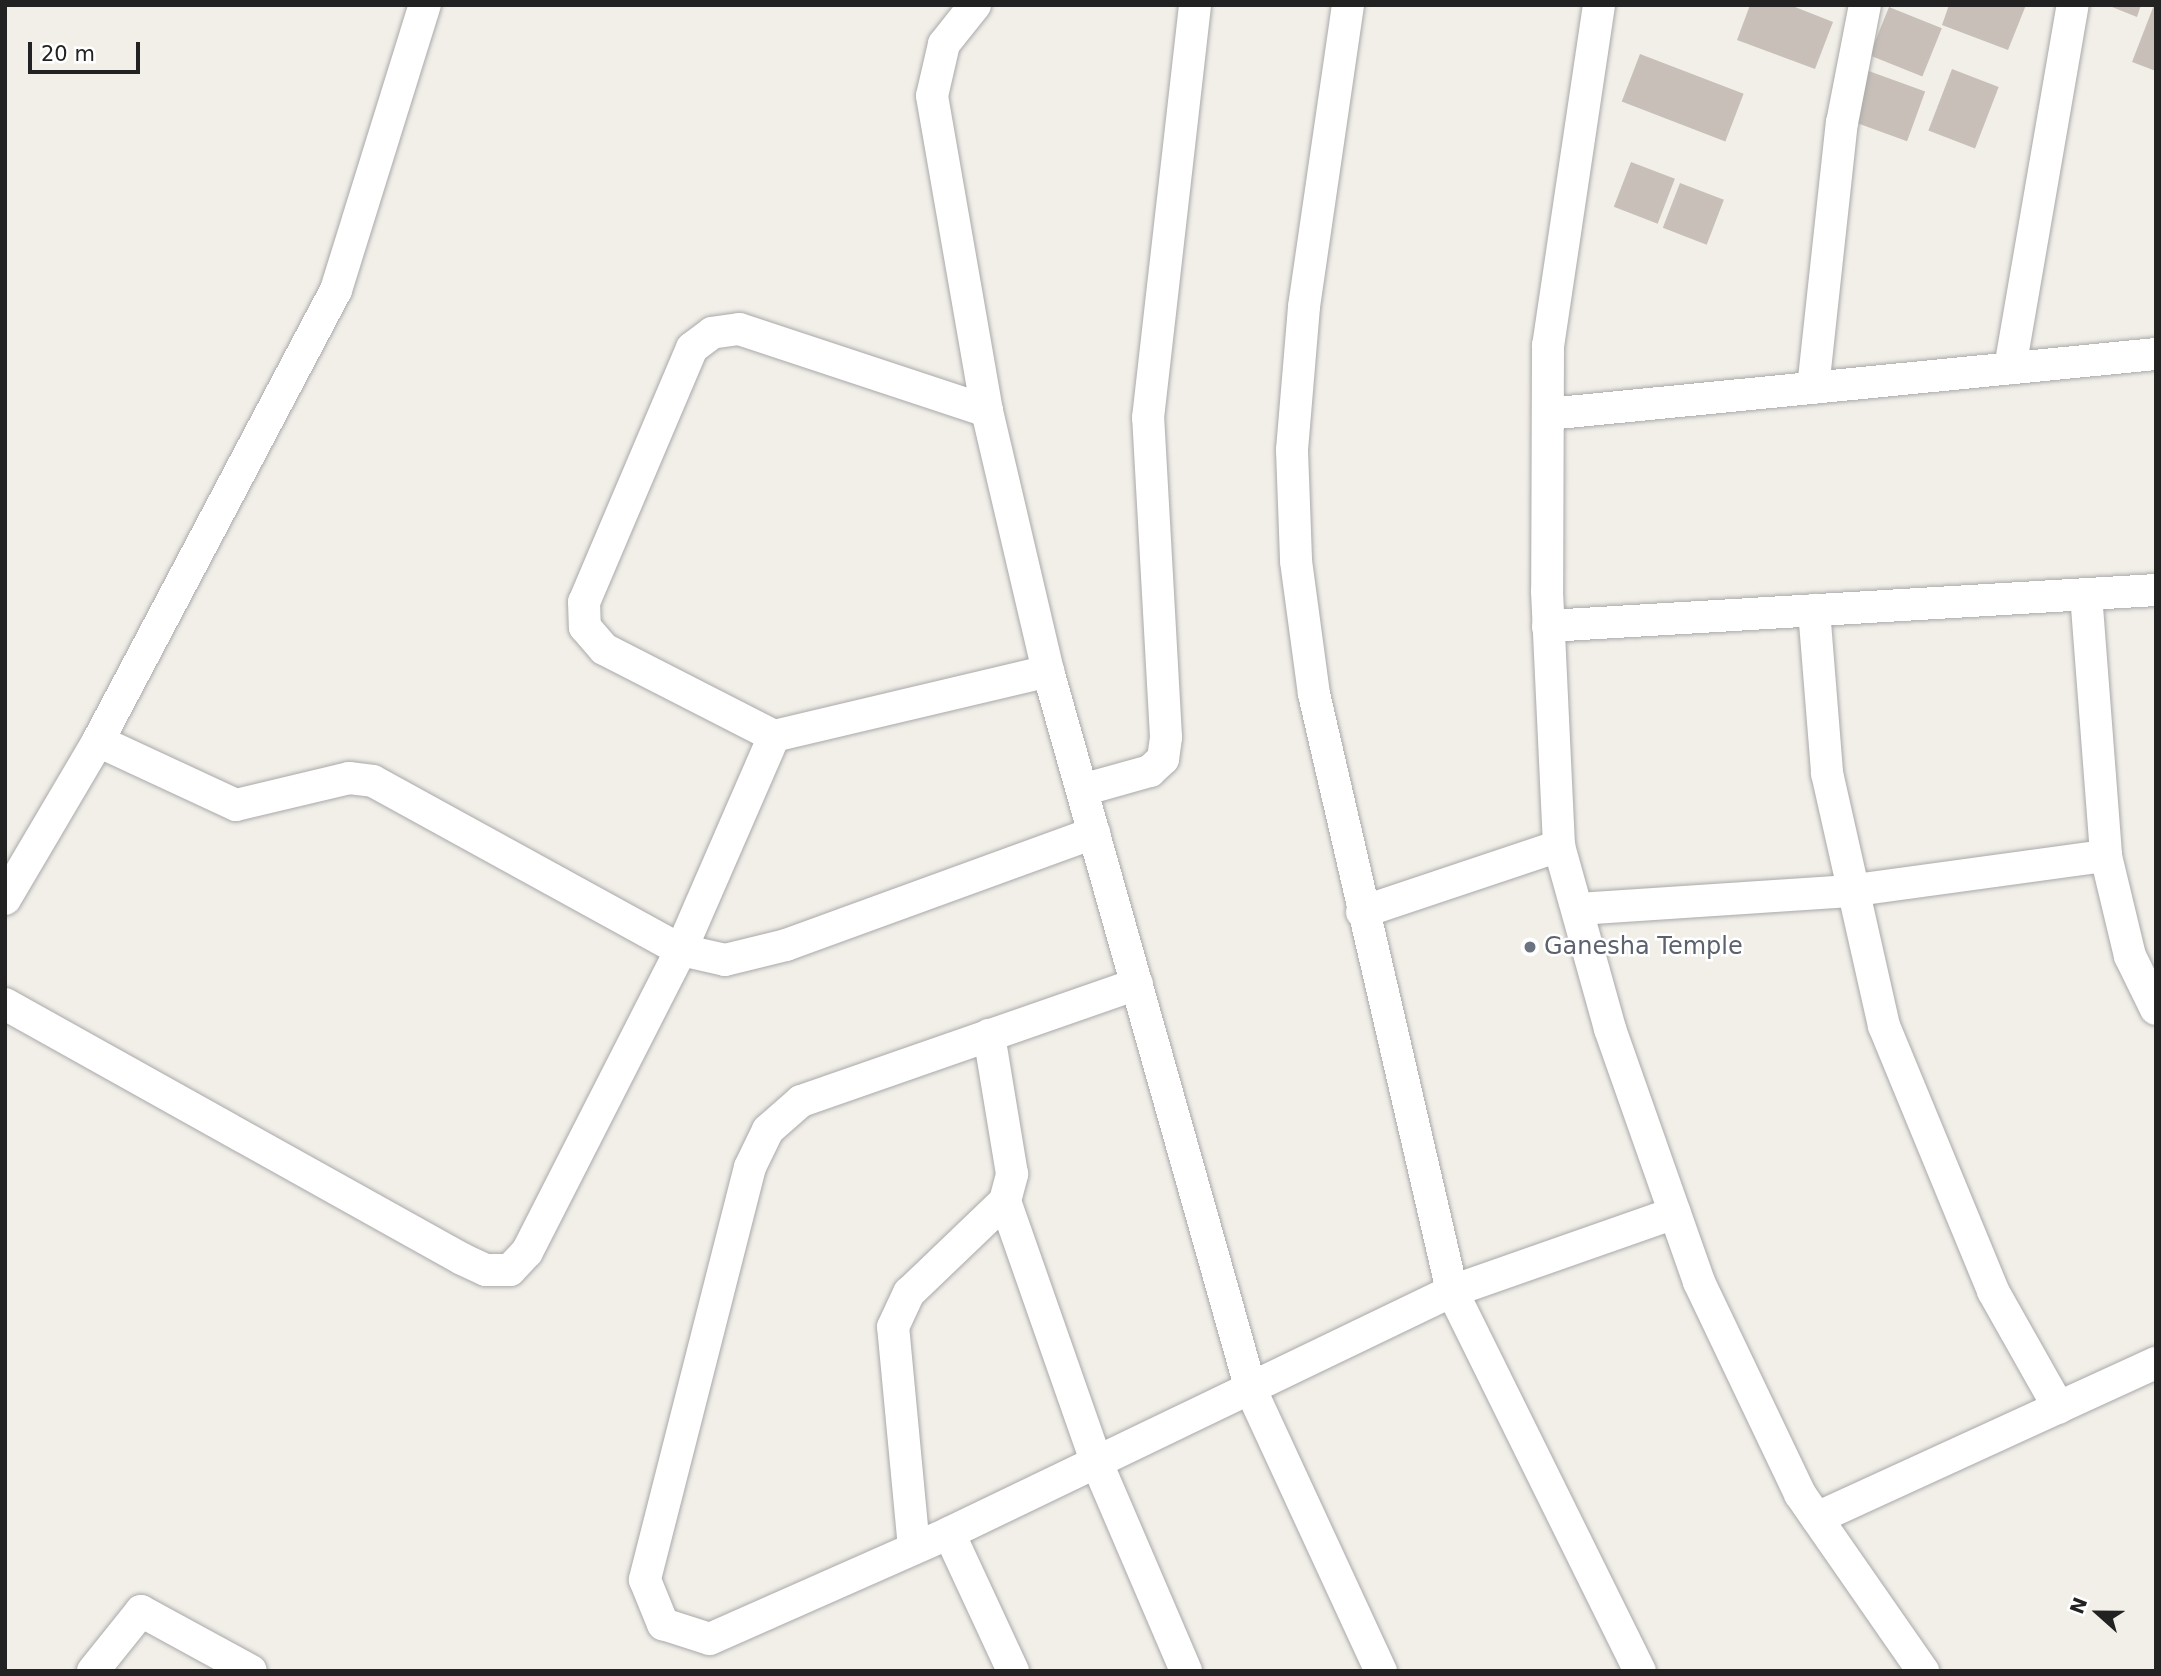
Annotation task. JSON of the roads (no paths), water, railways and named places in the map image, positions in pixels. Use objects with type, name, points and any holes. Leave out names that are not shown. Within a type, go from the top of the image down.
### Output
[{"type":"street","points":[[5,899],[98,741],[336,290],[425,5]]},
{"type":"street","points":[[975,5],[944,44],[932,96],[987,411],[1048,671],[1251,1390],[1381,1671]]},
{"type":"street","points":[[1082,790],[1150,771],[1163,759],[1166,737],[1148,418],[1195,5]]},
{"type":"street","points":[[1348,5],[1304,307],[1292,450],[1296,561],[1314,694],[1362,912],[1452,1291],[1640,1671]]},
{"type":"street","points":[[1598,5],[1548,345],[1548,626],[1559,846],[1579,909],[1610,1029],[1699,1282],[1817,1518],[1923,1671]]},
{"type":"street","points":[[1813,388],[1842,123],[1865,5]]},
{"type":"street","points":[[2010,368],[2073,5]]},
{"type":"street","points":[[987,411],[739,329],[712,333],[692,348],[584,602],[585,627],[604,649],[774,736],[1048,671]]},
{"type":"street","points":[[1548,414],[2156,354]]},
{"type":"street","points":[[1548,626],[2156,590]]},
{"type":"street","points":[[2086,594],[2106,856],[2130,956],[2156,1009]]},
{"type":"street","points":[[1814,610],[1827,774],[1849,891],[1884,1026],[1936,1163],[1993,1290],[2059,1408]]},
{"type":"street","points":[[5,1004],[462,1259],[486,1270],[510,1270],[527,1252],[681,950],[774,736]]},
{"type":"street","points":[[98,741],[236,805],[349,778],[373,780],[681,950],[725,960],[786,945],[1094,833]]},
{"type":"street","points":[[1362,912],[1559,846]]},
{"type":"street","points":[[1579,909],[1849,891],[2106,856]]},
{"type":"street","points":[[1137,984],[801,1101],[768,1130],[750,1167],[645,1580],[663,1624],[710,1639],[949,1533],[1452,1291],[1675,1213]]},
{"type":"street","points":[[914,1548],[893,1327],[909,1293],[1005,1201],[1012,1174],[989,1035]]},
{"type":"street","points":[[1005,1201],[1097,1463],[1186,1671]]},
{"type":"street","points":[[1817,1518],[2156,1363]]},
{"type":"street","points":[[949,1533],[1013,1671]]},
{"type":"street","points":[[93,1671],[141,1611],[251,1671]]},
{"type":"place","name":"Ganesha Temple","points":[[1530,947]]}]
